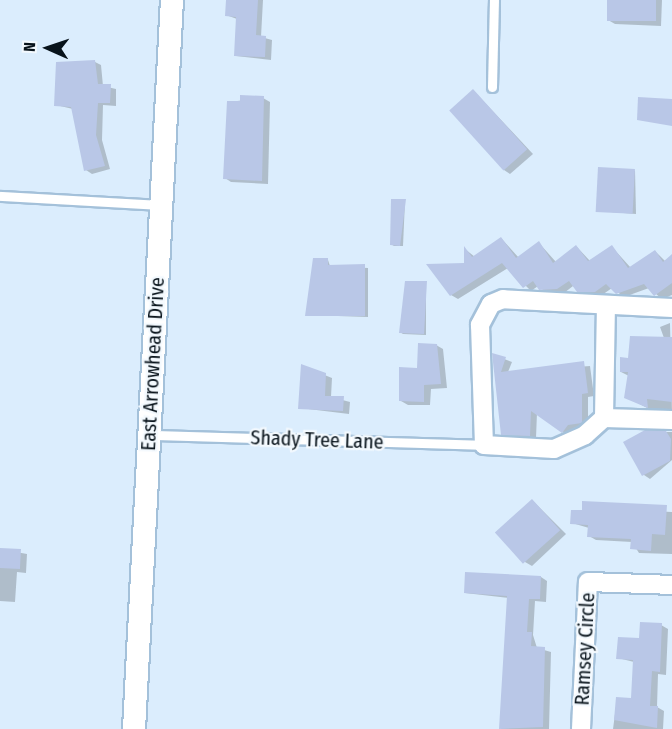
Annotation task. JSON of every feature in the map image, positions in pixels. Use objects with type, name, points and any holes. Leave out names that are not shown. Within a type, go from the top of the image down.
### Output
[{"type":"street","name":"East Arrowhead Drive","points":[[134,729],[172,0]]},
{"type":"street","points":[[484,445],[480,325],[491,304],[503,299],[672,308]]},
{"type":"street","points":[[606,304],[604,418],[672,420]]},
{"type":"street","name":"Shady Tree Lane","points":[[484,445],[554,449],[585,435],[604,418]]},
{"type":"street","name":"Ramsey Circle","points":[[581,729],[588,582],[672,585]]},
{"type":"lane","points":[[492,87],[494,0]]},
{"type":"lane","points":[[0,196],[161,205]]},
{"type":"lane","name":"Shady Tree Lane","points":[[149,435],[484,445]]},
{"type":"building","points":[[226,0],[258,0],[256,35],[266,36],[265,57],[234,56],[236,17],[225,16]]},
{"type":"building","points":[[607,0],[656,0],[656,21],[607,21]]},
{"type":"building","points":[[95,60],[98,84],[111,84],[110,103],[98,103],[96,135],[105,166],[84,171],[71,107],[54,106],[56,62]]},
{"type":"building","points":[[473,89],[527,149],[503,171],[449,110]]},
{"type":"building","points":[[240,95],[264,96],[262,181],[223,179],[227,101],[240,101]]},
{"type":"building","points":[[638,97],[672,99],[672,126],[637,120]]},
{"type":"building","points":[[598,167],[635,169],[633,214],[596,212]]},
{"type":"building","points":[[391,199],[406,199],[400,246],[390,245]]},
{"type":"building","points":[[501,237],[516,258],[539,241],[553,263],[576,245],[588,261],[612,245],[628,268],[655,250],[663,262],[672,254],[672,283],[654,296],[644,284],[616,294],[606,284],[595,292],[577,292],[569,281],[557,289],[539,290],[533,281],[523,288],[502,263],[450,296],[426,264],[464,263],[464,246],[472,257]]},
{"type":"building","points":[[313,258],[328,258],[328,265],[365,264],[365,316],[305,316]]},
{"type":"building","points":[[405,281],[427,281],[424,334],[399,333]]},
{"type":"building","points":[[630,336],[672,337],[672,402],[647,399],[648,408],[624,398],[628,372],[620,372],[620,357],[628,358]]},
{"type":"building","points":[[418,343],[437,344],[441,384],[424,385],[424,402],[399,401],[399,367],[417,368]]},
{"type":"building","points":[[492,353],[506,357],[501,372],[584,361],[588,393],[582,394],[582,423],[568,425],[562,433],[531,411],[530,436],[501,435]]},
{"type":"building","points":[[301,364],[326,373],[325,396],[344,396],[343,411],[298,409]]},
{"type":"building","points":[[645,430],[666,431],[671,439],[670,461],[642,476],[623,442]]},
{"type":"building","points":[[532,499],[560,530],[523,564],[495,532]]},
{"type":"building","points":[[582,501],[667,505],[665,535],[652,534],[651,551],[630,549],[631,539],[587,537],[588,525],[570,524],[571,510],[582,510]]},
{"type":"building","points":[[0,548],[21,549],[20,569],[0,568]]},
{"type":"building","points":[[465,572],[541,576],[540,599],[529,599],[527,632],[532,632],[531,646],[545,647],[543,727],[499,729],[507,596],[464,593]]},
{"type":"building","points":[[640,622],[662,623],[660,672],[652,671],[650,706],[658,706],[657,728],[614,720],[616,697],[631,698],[633,660],[616,659],[618,637],[639,638]]}]
